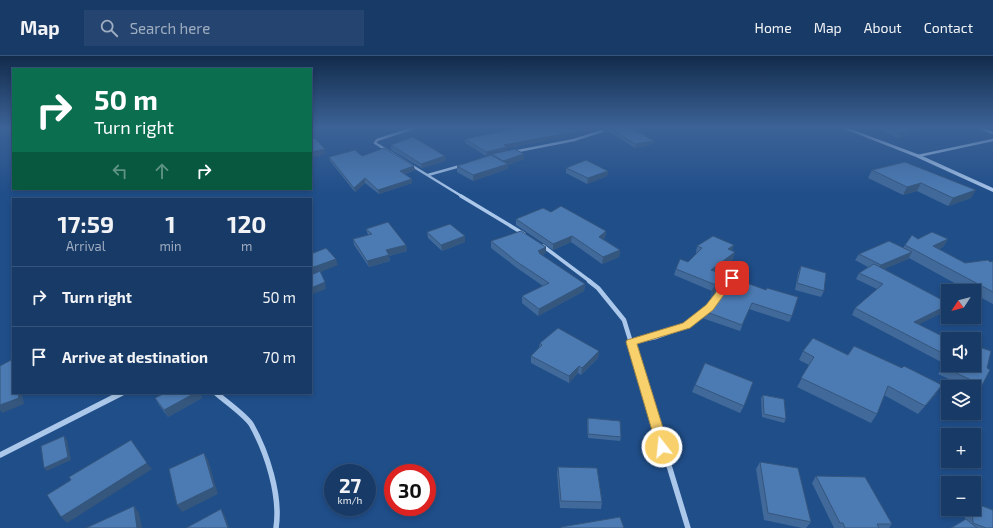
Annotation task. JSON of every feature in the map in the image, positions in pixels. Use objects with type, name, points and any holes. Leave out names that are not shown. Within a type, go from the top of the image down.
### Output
[{"type":"street","points":[[387,150],[527,235]]},
{"type":"street","points":[[510,152],[521,150]]},
{"type":"street","points":[[902,150],[993,190]]},
{"type":"street","points":[[918,156],[946,150]]},
{"type":"street","points":[[428,175],[465,164]]},
{"type":"street","points":[[539,244],[598,288],[624,320],[688,528]]},
{"type":"street","points":[[718,296],[732,278]]},
{"type":"street","points":[[631,342],[687,326],[709,307]]},
{"type":"street","points":[[0,455],[120,394]]},
{"type":"street","points":[[217,394],[250,423],[272,473],[278,515],[276,528]]},
{"type":"building","points":[[355,150],[362,156],[378,150],[387,150],[414,166],[400,171],[412,179],[378,190],[365,178],[354,188],[329,157]]},
{"type":"building","points":[[399,150],[435,150],[445,156],[421,164]]},
{"type":"building","points":[[483,150],[494,150],[486,152]]},
{"type":"building","points":[[517,150],[524,154],[503,161],[492,154]]},
{"type":"building","points":[[491,155],[508,164],[473,175],[457,166]]},
{"type":"building","points":[[586,160],[608,171],[588,178],[566,168]]},
{"type":"building","points":[[905,162],[976,190],[953,198],[921,183],[907,187],[872,170]]},
{"type":"building","points":[[561,206],[606,231],[599,237],[620,250],[603,257],[572,236],[553,244],[516,219],[543,208],[551,212]]},
{"type":"building","points":[[388,222],[406,245],[386,250],[389,255],[367,261],[353,239],[372,234],[366,229]]},
{"type":"building","points":[[450,224],[465,236],[441,245],[427,232]]},
{"type":"building","points":[[521,231],[546,247],[538,251],[540,252],[539,253],[585,284],[539,309],[522,296],[549,283],[517,262],[491,241]]},
{"type":"building","points":[[932,232],[948,239],[933,246],[965,263],[988,260],[990,262],[993,261],[993,292],[981,286],[981,284],[978,284],[905,245],[912,235],[918,239]]},
{"type":"building","points":[[713,236],[734,245],[728,249],[735,252],[711,270],[726,275],[712,291],[716,285],[676,269],[680,259],[688,262],[702,248],[697,246]]},
{"type":"building","points":[[889,241],[912,252],[881,265],[859,254]]},
{"type":"building","points":[[326,248],[336,259],[312,268],[312,254]]},
{"type":"building","points":[[874,264],[941,299],[941,308],[914,322],[941,336],[941,352],[855,308],[883,284],[859,273]]},
{"type":"building","points":[[801,266],[826,273],[824,291],[797,283]]},
{"type":"building","points":[[320,271],[325,282],[312,288],[312,275]]},
{"type":"building","points":[[733,278],[766,290],[767,288],[798,297],[792,316],[752,303],[742,325],[704,311]]},
{"type":"building","points":[[558,328],[599,351],[582,368],[579,366],[569,376],[531,356],[542,345],[540,343]]},
{"type":"building","points":[[813,338],[848,355],[854,346],[902,368],[904,366],[941,384],[941,386],[925,406],[888,386],[877,414],[801,378],[814,357],[803,351]]},
{"type":"building","points":[[981,348],[991,351],[987,368],[990,370],[982,385],[981,380],[971,380],[954,372],[981,372]]},
{"type":"building","points":[[12,360],[12,394],[18,394],[19,398],[0,405],[0,366]]},
{"type":"building","points":[[705,363],[753,382],[744,406],[695,385]]},
{"type":"building","points":[[163,394],[193,394],[164,410],[155,398]]},
{"type":"building","points":[[763,395],[784,399],[786,419],[764,414]]},
{"type":"building","points":[[588,418],[620,421],[621,437],[588,434]]},
{"type":"building","points":[[64,436],[68,457],[44,468],[41,446]]},
{"type":"building","points":[[131,440],[147,463],[61,517],[47,495],[71,480],[69,477]]},
{"type":"building","points":[[204,453],[214,487],[177,505],[169,469]]},
{"type":"building","points":[[760,462],[798,468],[811,522],[768,513]]},
{"type":"building","points":[[558,467],[597,468],[602,502],[561,501]]},
{"type":"building","points":[[816,476],[865,477],[892,524],[877,524],[879,528],[845,528],[843,523],[840,523]]},
{"type":"building","points":[[134,506],[137,528],[86,528]]},
{"type":"building","points":[[981,506],[993,510],[993,528],[986,528],[973,523],[972,516],[981,516]]},
{"type":"building","points":[[221,509],[228,528],[186,528]]},
{"type":"building","points":[[620,517],[624,528],[561,528],[561,527]]},
{"type":"building","points":[[966,519],[977,528],[951,528]]},
{"type":"route","points":[[662,447],[642,375],[631,342],[687,326],[709,307],[732,278]]}]
